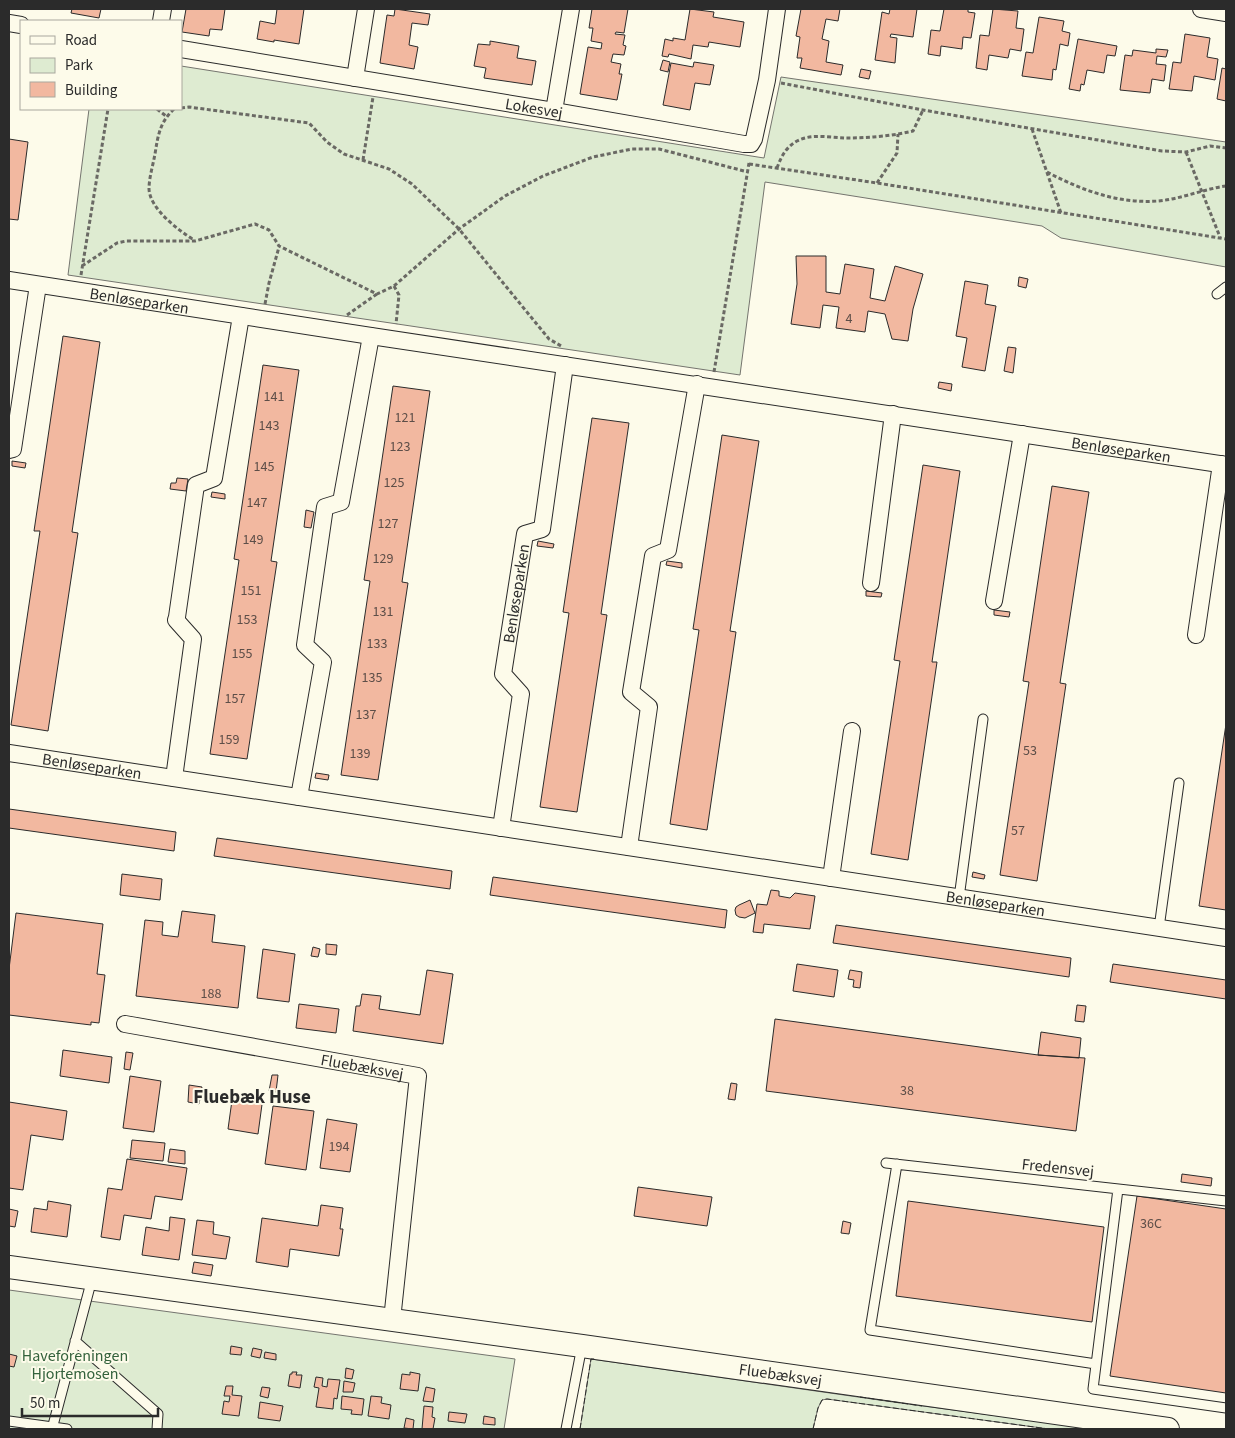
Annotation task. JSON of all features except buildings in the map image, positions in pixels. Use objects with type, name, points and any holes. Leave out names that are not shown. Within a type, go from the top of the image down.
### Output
[{"type":"street","points":[[355,78],[366,9]]},
{"type":"street","points":[[554,111],[571,9]]},
{"type":"street","points":[[751,144],[754,139],[766,80],[777,9]]},
{"type":"street","points":[[1202,9],[1226,13]]},
{"type":"street","name":"Lokesvej","points":[[182,49],[751,144]]},
{"type":"street","name":"Benløseparken","points":[[9,280],[394,340],[566,357],[704,386],[1224,464],[1196,635]]},
{"type":"street","points":[[9,450],[13,449],[38,285]]},
{"type":"street","points":[[174,778],[193,639],[176,620],[196,485],[214,478],[241,316]]},
{"type":"street","points":[[299,797],[323,662],[305,645],[325,507],[341,502],[371,336]]},
{"type":"street","name":"Benløseparken","points":[[502,828],[521,694],[503,674],[525,534],[542,529],[566,357]]},
{"type":"street","points":[[629,847],[649,707],[632,692],[653,556],[668,550],[704,386]]},
{"type":"street","points":[[871,583],[893,414]]},
{"type":"street","points":[[994,601],[1022,434]]},
{"type":"street","points":[[831,878],[852,732]]},
{"type":"street","name":"Benløseparken","points":[[9,753],[1226,938]]},
{"type":"street","name":"Fluebæksvej","points":[[125,1024],[418,1076],[392,1320]]},
{"type":"street","name":"Fluebæksvej","points":[[9,1267],[1168,1429]]},
{"type":"lane","points":[[1217,294],[1226,287]]},
{"type":"lane","points":[[959,898],[983,719]]},
{"type":"lane","points":[[1160,928],[1179,783]]},
{"type":"lane","name":"Fredensvej","points":[[886,1163],[1226,1201]]},
{"type":"lane","points":[[897,1164],[870,1330],[1096,1364]]},
{"type":"lane","points":[[1118,1189],[1094,1389],[1226,1408]]},
{"type":"lane","points":[[52,1428],[92,1278]]},
{"type":"lane","points":[[76,1341],[158,1414],[157,1429]]},
{"type":"lane","points":[[566,1429],[582,1346]]},
{"type":"lane","points":[[9,1421],[67,1429]]},
{"type":"path","points":[[766,80],[923,110],[1162,151],[1186,152],[1210,146],[1226,148]]},
{"type":"path","points":[[363,160],[375,81]]},
{"type":"path","points":[[182,108],[189,107],[309,123],[327,142],[344,154],[389,170],[412,184],[459,229],[566,357]]},
{"type":"path","points":[[78,291],[108,110]]},
{"type":"path","points":[[158,110],[166,116]]},
{"type":"path","points":[[173,110],[166,116],[158,133],[149,190],[155,206],[167,220],[181,232],[195,240]]},
{"type":"path","points":[[776,168],[788,148],[797,141],[808,137],[848,138],[913,131],[923,110]]},
{"type":"path","points":[[1032,129],[1061,213]]},
{"type":"path","points":[[877,183],[897,153],[898,134]]},
{"type":"path","points":[[704,386],[748,172],[751,144]]},
{"type":"path","points":[[328,329],[377,294],[394,286],[459,229],[505,196],[543,176],[593,157],[632,148],[659,149],[748,172]]},
{"type":"path","points":[[1186,152],[1220,238]]},
{"type":"path","points":[[749,164],[1226,239]]},
{"type":"path","points":[[1047,172],[1073,186],[1101,195],[1129,200],[1158,201],[1226,186]]},
{"type":"path","points":[[82,266],[117,243],[126,241],[195,240],[255,224],[269,230],[279,246],[377,294]]},
{"type":"path","points":[[262,319],[279,246]]},
{"type":"path","points":[[394,286],[399,295],[394,340]]},
{"type":"green space","points":[[182,66],[764,158],[781,77],[1226,142],[1226,267],[1061,238],[1042,226],[765,182],[740,375],[68,275],[89,110],[182,110]]},
{"type":"green space","name":"Haveforeningen Hjortemosen","points":[[9,1290],[515,1359],[504,1429],[9,1429]]},
{"type":"green space","points":[[591,1359],[1096,1429],[1049,1429],[827,1399],[822,1400],[818,1408],[813,1429],[580,1429]]},
{"type":"fence","points":[[580,1429],[591,1359],[595,1359]]},
{"type":"fence","points":[[860,1397],[922,1406]]},
{"type":"fence","points":[[813,1429],[818,1408],[822,1400],[827,1399],[1049,1429]]},
{"type":"district","name":"Fluebæk Huse","points":[[252,1096]]}]
